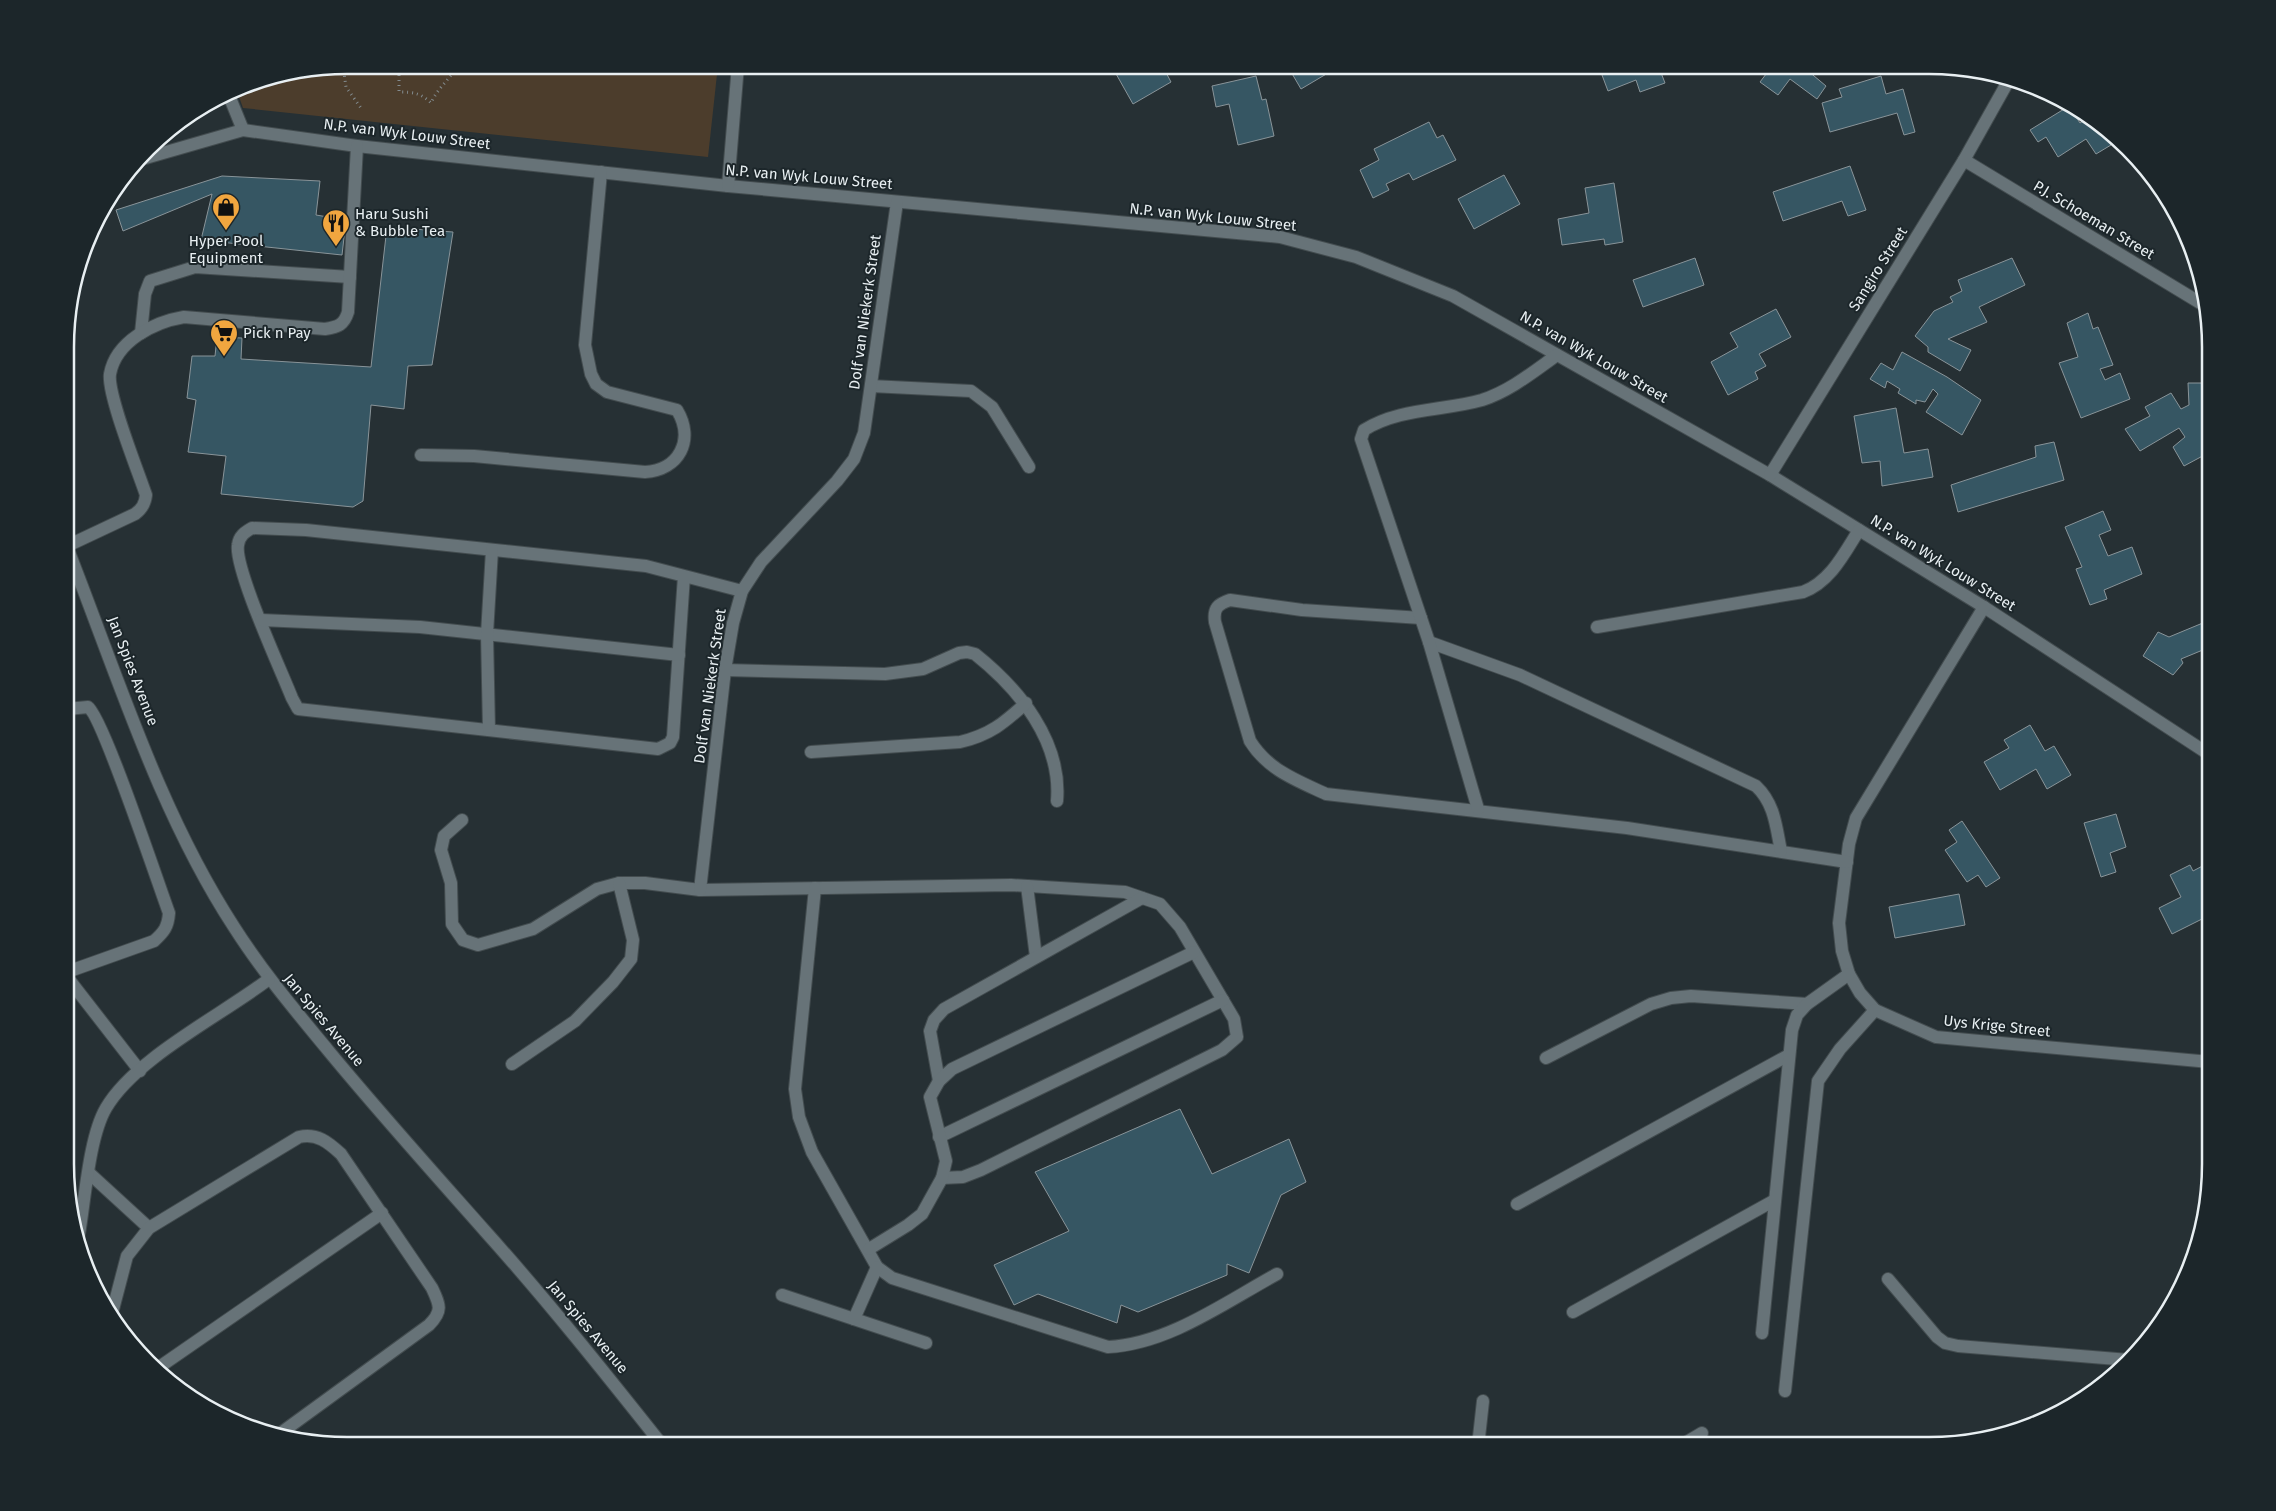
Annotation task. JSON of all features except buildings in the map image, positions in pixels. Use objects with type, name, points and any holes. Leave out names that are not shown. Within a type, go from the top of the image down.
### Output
[{"type":"street","points":[[728,186],[737,74]]},
{"type":"street","name":"Sangiro Street","points":[[1770,475],[1964,160],[2006,85]]},
{"type":"street","points":[[231,100],[243,130]]},
{"type":"street","name":"N.P. van Wyk Louw Street","points":[[152,156],[243,130],[358,146],[728,186],[1280,237],[1356,257],[1453,296],[1770,475],[1984,607],[2202,750]]},
{"type":"street","points":[[74,543],[135,514],[143,507],[145,501],[146,495],[113,394],[110,376],[114,360],[125,346],[141,333],[165,320],[184,317],[325,329],[340,326],[344,323],[348,312],[358,146]]},
{"type":"street","name":"P.J. Schoeman Street","points":[[1964,160],[2198,302]]},
{"type":"street","points":[[421,455],[474,456],[644,472],[663,469],[679,456],[684,429],[682,418],[677,410],[607,392],[596,384],[591,374],[585,345],[601,172]]},
{"type":"street","name":"Dolf van Niekerk Street","points":[[700,890],[725,670],[733,623],[742,591],[762,562],[837,481],[854,459],[864,433],[897,202]]},
{"type":"street","points":[[141,333],[145,294],[150,281],[194,267],[350,278]]},
{"type":"street","points":[[1478,809],[1429,642],[1364,452],[1362,439],[1364,430],[1392,417],[1490,396],[1522,381],[1557,355]]},
{"type":"street","points":[[871,386],[971,391],[992,407],[1029,467]]},
{"type":"street","points":[[684,576],[673,737],[664,747],[658,749],[298,709],[246,581],[237,547],[239,538],[252,528],[306,530],[646,566],[742,591]]},
{"type":"street","points":[[1597,627],[1803,592],[1814,588],[1838,564],[1859,530]]},
{"type":"street","points":[[489,730],[487,634],[492,550]]},
{"type":"street","name":"Jan Spies Avenue","points":[[74,564],[167,803],[199,868],[232,925],[269,979],[381,1114],[492,1238],[592,1356],[656,1437]]},
{"type":"street","points":[[1421,618],[1302,610],[1230,600],[1219,604],[1214,618],[1250,741],[1266,761],[1281,774],[1326,794],[1478,809],[1627,828],[1847,862]]},
{"type":"street","name":"Uys Krige Street","points":[[1984,607],[1856,818],[1847,862],[1839,923],[1842,951],[1849,974],[1860,993],[1875,1010],[1936,1037],[2202,1061]]},
{"type":"street","points":[[261,620],[420,627],[679,655]]},
{"type":"street","points":[[1429,642],[1520,675],[1756,786],[1764,793],[1773,810],[1780,851]]},
{"type":"street","points":[[725,670],[885,674],[923,669],[967,652],[975,654],[1026,703],[1048,743],[1058,788],[1057,802]]},
{"type":"street","points":[[811,752],[960,742],[981,737],[991,732],[1026,703]]},
{"type":"street","points":[[74,708],[88,707],[95,716],[117,768],[169,913],[168,924],[164,933],[154,941],[74,970]]},
{"type":"street","points":[[462,820],[444,836],[441,850],[451,883],[452,924],[464,940],[478,945],[532,929],[597,889],[620,883],[645,883],[700,890],[1028,886],[1125,892],[1160,904],[1180,928],[1234,1019],[1237,1036],[1222,1050],[981,1170],[963,1177],[942,1178]]},
{"type":"street","points":[[512,1064],[575,1020],[612,982],[631,959],[633,940],[620,883]]},
{"type":"street","points":[[1028,886],[1036,957]]},
{"type":"street","points":[[815,888],[795,1089],[799,1117],[812,1152],[877,1267],[892,1278],[1108,1348],[1130,1346],[1161,1337],[1277,1274]]},
{"type":"street","points":[[939,1081],[930,1031],[934,1020],[944,1009],[1142,898]]},
{"type":"street","points":[[868,1249],[908,1225],[922,1214],[942,1178],[946,1161],[930,1097],[939,1081],[952,1070],[1194,952]]},
{"type":"street","points":[[1762,1333],[1792,1030],[1797,1015],[1807,1004],[1849,974]]},
{"type":"street","points":[[81,1225],[94,1143],[105,1109],[121,1087],[161,1053],[269,979]]},
{"type":"street","points":[[74,986],[140,1071]]},
{"type":"street","points":[[1546,1058],[1651,1004],[1671,998],[1691,996],[1807,1004]]},
{"type":"street","points":[[939,1138],[1222,1000]]},
{"type":"street","points":[[1785,1391],[1818,1081],[1840,1048],[1875,1010]]},
{"type":"street","points":[[1517,1204],[1789,1055]]},
{"type":"street","points":[[114,1306],[127,1256],[149,1228],[299,1137],[308,1135],[326,1141],[341,1154],[432,1288],[439,1309],[438,1316],[429,1325],[285,1430]]},
{"type":"street","points":[[89,1173],[149,1228]]},
{"type":"street","points":[[1573,1312],[1775,1200]]},
{"type":"street","points":[[162,1365],[382,1214]]},
{"type":"street","points":[[854,1319],[877,1267]]},
{"type":"street","points":[[1888,1279],[1937,1338],[1945,1343],[1958,1346],[2120,1359]]},
{"type":"street","points":[[782,1295],[926,1342]]},
{"type":"street","points":[[1479,1437],[1483,1401]]},
{"type":"street","points":[[1695,1437],[1702,1433]]},
{"type":"path","points":[[344,74],[346,87],[361,108]]},
{"type":"path","points":[[399,74],[399,92],[416,92],[424,96],[431,104],[435,94],[452,74]]},
{"type":"shaded area","points":[[329,74],[717,74],[708,157],[243,108],[239,96],[259,88],[293,79]]},
{"type":"place","name":"Hyper Pool Equipment","points":[[226,231]]},
{"type":"place","name":"Haru Sushi & Bubble Tea","points":[[336,247]]},
{"type":"place","name":"Pick n Pay","points":[[224,357]]}]
